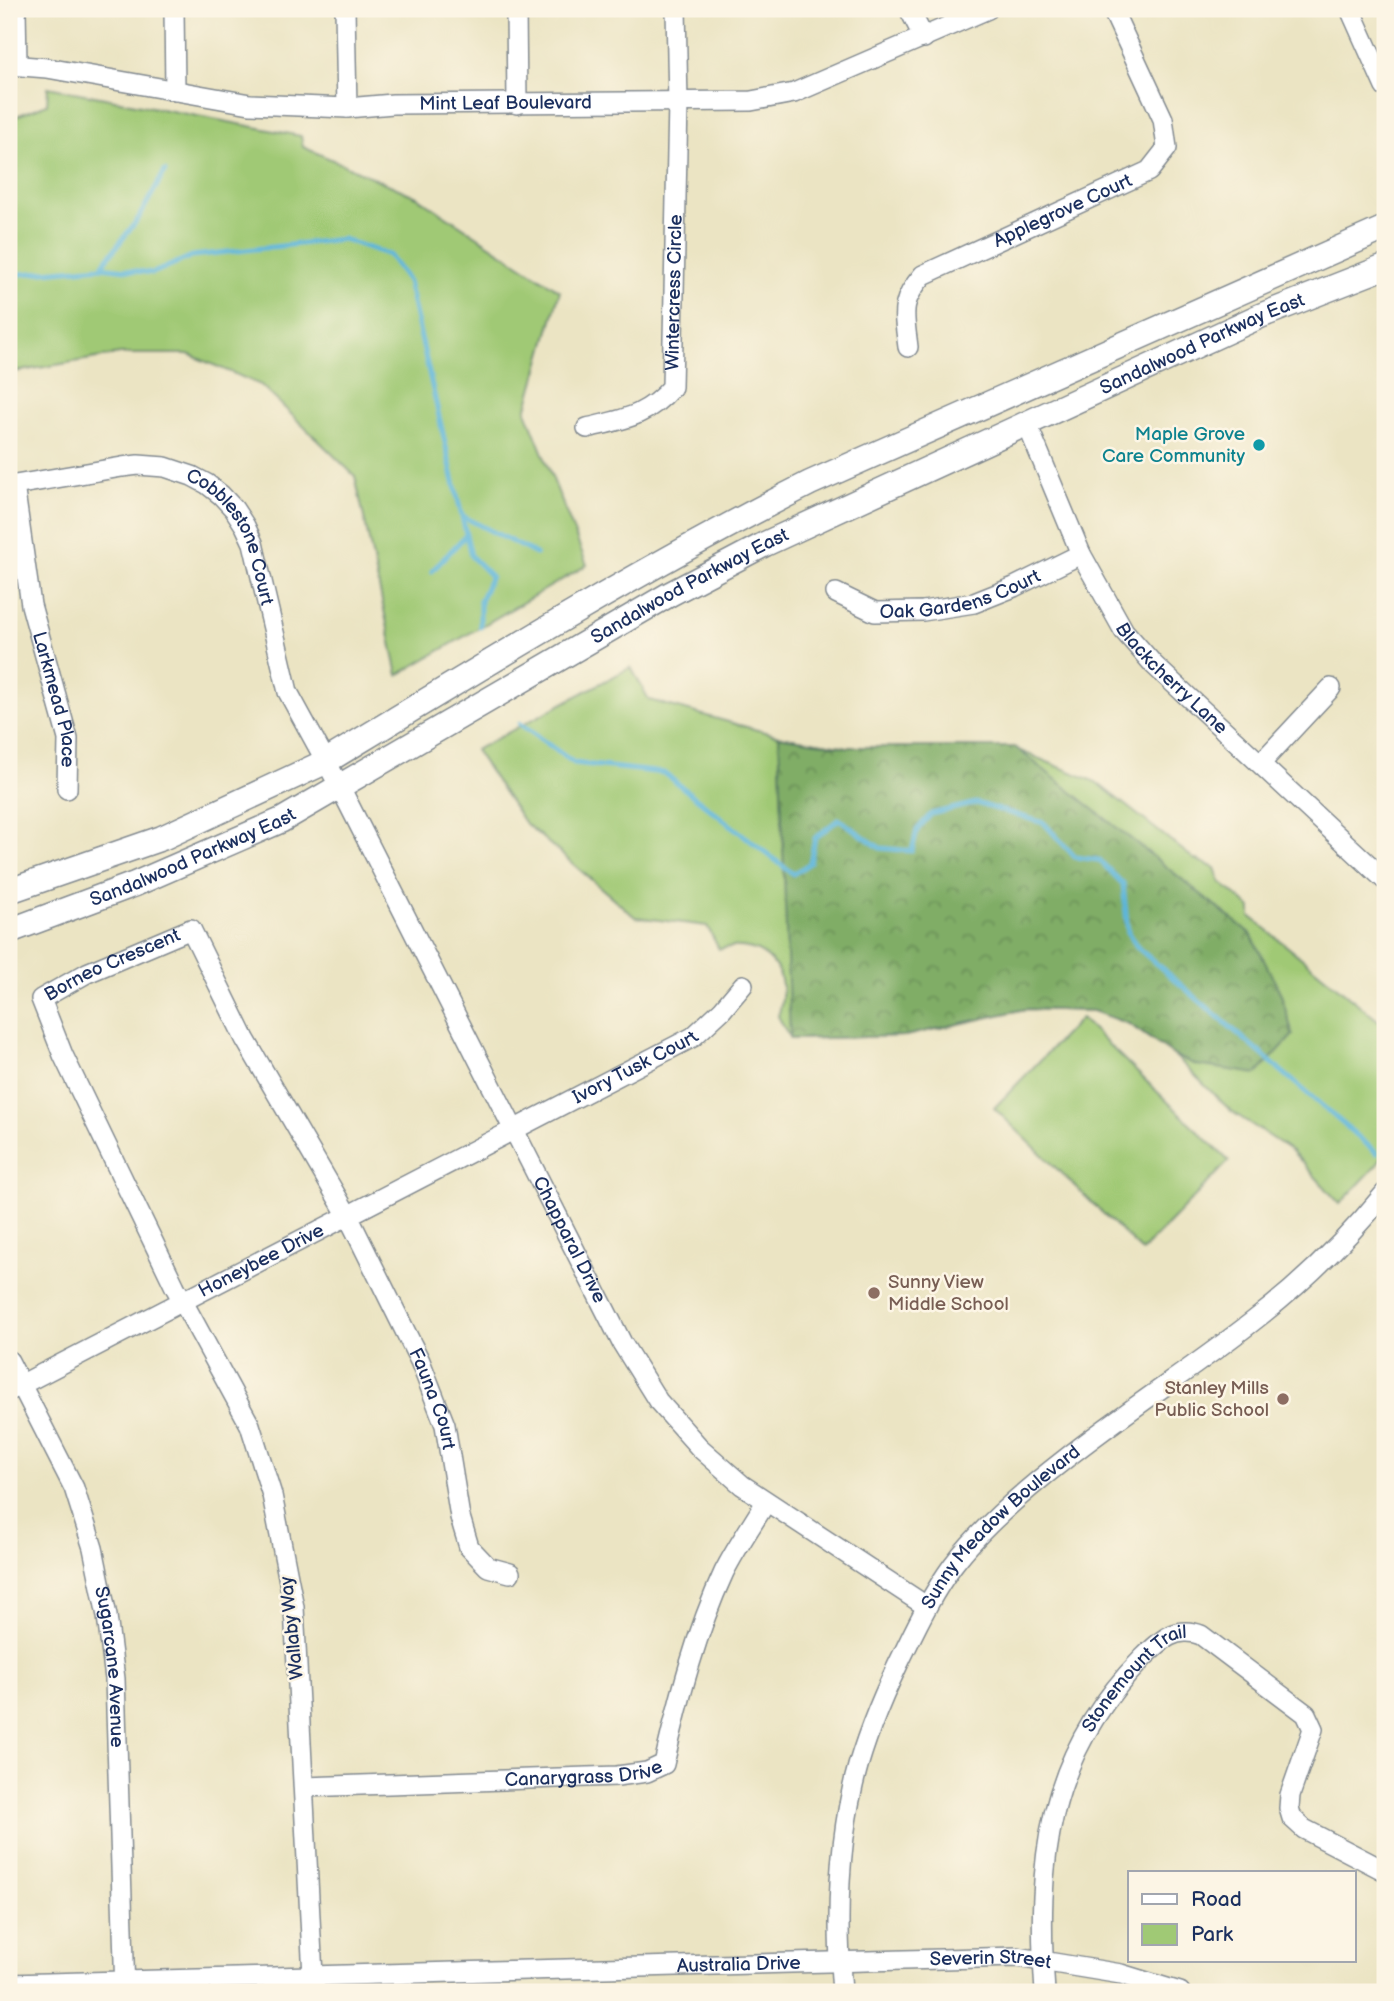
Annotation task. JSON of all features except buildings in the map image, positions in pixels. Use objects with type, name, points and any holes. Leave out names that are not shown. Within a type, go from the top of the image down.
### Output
[{"type":"main road","name":"Sandalwood Parkway East","points":[[9,931],[172,868],[282,820],[332,774],[658,565],[798,489],[1385,228]]},
{"type":"main road","name":"Sandalwood Parkway East","points":[[9,891],[162,838],[332,774],[765,544],[1260,316],[1385,267]]},
{"type":"street","points":[[13,64],[16,9]]},
{"type":"street","points":[[174,9],[175,91]]},
{"type":"street","points":[[345,9],[347,108]]},
{"type":"street","points":[[516,9],[517,104]]},
{"type":"street","name":"Wintercress Circle","points":[[587,428],[639,415],[658,402],[672,387],[678,103],[676,9]]},
{"type":"street","points":[[909,9],[923,38]]},
{"type":"street","name":"Mint Leaf Boulevard","points":[[13,64],[250,104],[347,108],[393,104],[751,101],[794,93],[988,9]]},
{"type":"street","name":"Applegrove Court","points":[[908,347],[903,307],[911,289],[923,275],[1149,171],[1167,148],[1163,119],[1112,9]]},
{"type":"street","points":[[1350,9],[1385,87]]},
{"type":"street","name":"Blackcherry Lane","points":[[1027,424],[1081,554],[1124,631],[1154,665],[1385,880]]},
{"type":"street","name":"Cobblestone Court","points":[[11,486],[122,467],[152,466],[165,467],[192,476],[221,495],[234,509],[253,542],[285,682],[332,774]]},
{"type":"street","name":"Larkmead Place","points":[[11,486],[31,605],[68,739],[67,789]]},
{"type":"street","name":"Oak Gardens Court","points":[[836,593],[875,612],[923,611],[974,603],[1014,587],[1081,554]]},
{"type":"street","points":[[1261,763],[1331,688]]},
{"type":"street","name":"Chapparal Drive","points":[[332,774],[622,1343],[658,1401],[700,1448],[742,1485],[926,1606]]},
{"type":"street","name":"Borneo Crescent","points":[[182,1301],[63,1055],[41,999],[87,974],[191,929],[246,1039],[348,1216]]},
{"type":"street","name":"Ivory Tusk Court","points":[[513,1131],[693,1037],[722,1010],[743,985]]},
{"type":"street","name":"Honeybee Drive","points":[[15,1388],[513,1131]]},
{"type":"street","name":"Sunny Meadow Boulevard","points":[[842,1992],[842,1858],[858,1766],[883,1693],[926,1606],[954,1564],[995,1520],[1063,1460],[1273,1305],[1330,1254],[1385,1193]]},
{"type":"street","name":"Fauna Court","points":[[348,1216],[420,1361],[445,1425],[460,1517],[469,1548],[488,1567],[510,1573]]},
{"type":"street","name":"Wallaby Way","points":[[182,1301],[250,1425],[272,1495],[294,1607],[313,1976]]},
{"type":"street","name":"Sugarcane Avenue","points":[[9,1361],[15,1388],[74,1488],[93,1548],[107,1616],[115,1689],[125,1987]]},
{"type":"street","name":"Canarygrass Drive","points":[[304,1787],[617,1776],[647,1772],[664,1764],[676,1711],[706,1616],[725,1570],[766,1502]]},
{"type":"street","name":"Stonemount Trail","points":[[1043,1961],[1041,1933],[1044,1862],[1058,1795],[1096,1716],[1134,1667],[1158,1643],[1175,1633],[1192,1632],[1201,1635],[1306,1714],[1313,1729],[1290,1795],[1289,1808],[1292,1818],[1304,1829],[1385,1871]]},
{"type":"street","name":"Severin Street","points":[[840,1962],[1017,1957],[1121,1974],[1180,1992]]},
{"type":"street","points":[[1043,1961],[1045,1992]]},
{"type":"street","name":"Australia Drive","points":[[9,1984],[125,1987],[313,1976],[840,1962]]},
{"type":"green space","points":[[48,87],[301,136],[303,147],[417,197],[560,291],[526,411],[587,565],[398,675],[355,476],[261,385],[188,354],[120,354],[9,373],[9,119],[47,104]]},
{"type":"green space","points":[[631,667],[649,700],[779,736],[847,747],[1011,747],[1096,782],[1194,859],[1215,868],[1220,882],[1251,908],[1251,917],[1385,1026],[1385,1152],[1377,1165],[1340,1204],[1292,1151],[1231,1111],[1175,1056],[1129,1024],[1094,1011],[1025,1009],[905,1036],[790,1039],[778,1016],[782,985],[772,962],[750,948],[719,949],[707,926],[635,917],[524,822],[475,750]]},
{"type":"green space","points":[[779,736],[847,747],[1015,747],[1251,934],[1281,994],[1293,1035],[1257,1074],[1196,1065],[1175,1056],[1129,1024],[1093,1011],[1025,1009],[905,1036],[790,1039]]},
{"type":"green space","points":[[1081,1018],[1229,1161],[1142,1251],[994,1108]]},
{"type":"waterway","points":[[101,267],[138,219],[165,171]]},
{"type":"waterway","points":[[9,275],[101,267],[153,273],[192,256],[343,239],[389,255],[408,281],[471,556],[491,576],[480,601],[480,627]]},
{"type":"waterway","points":[[462,516],[536,554]]},
{"type":"waterway","points":[[432,571],[466,535]]},
{"type":"waterway","points":[[520,724],[574,763],[664,773],[793,874],[810,863],[815,838],[839,819],[880,848],[912,851],[917,830],[931,814],[976,803],[1044,823],[1075,857],[1099,860],[1123,884],[1128,933],[1138,948],[1377,1153]]},
{"type":"place","name":"Maple Grove Care Community","points":[[1259,445]]},
{"type":"place","name":"Sunny View Middle School","points":[[874,1293]]},
{"type":"place","name":"Stanley Mills Public School","points":[[1283,1399]]}]
